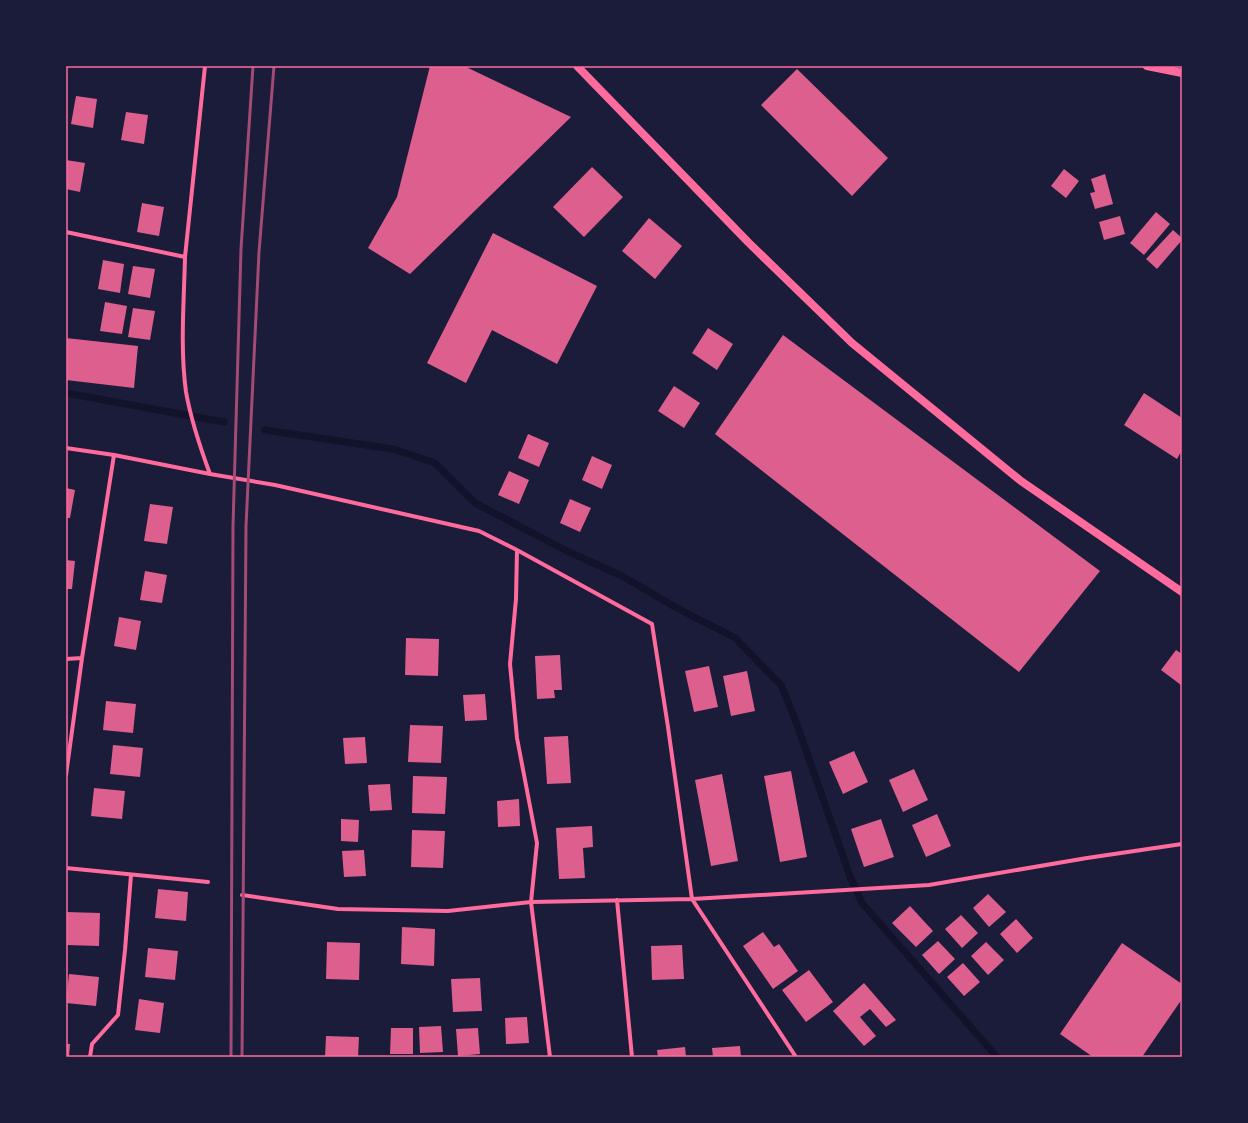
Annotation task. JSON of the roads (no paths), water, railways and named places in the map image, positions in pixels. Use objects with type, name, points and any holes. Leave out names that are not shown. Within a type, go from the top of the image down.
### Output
[{"type":"main road","points":[[577,66],[749,243],[852,343],[1021,480],[1182,592]]},
{"type":"main road","points":[[1148,66],[1182,72]]},
{"type":"street","points":[[205,66],[185,257],[183,348],[186,392],[190,405],[192,422],[210,474]]},
{"type":"street","points":[[66,232],[185,257]]},
{"type":"street","points":[[66,448],[114,455],[275,485],[479,531],[517,550],[652,624],[692,899],[796,1057]]},
{"type":"street","points":[[66,775],[82,658],[114,455]]},
{"type":"street","points":[[517,550],[516,598],[510,664],[517,738],[537,843],[531,902],[550,1057]]},
{"type":"street","points":[[66,659],[82,658]]},
{"type":"street","points":[[242,894],[346,909],[448,911],[531,902],[692,899],[929,885],[1087,858],[1182,844]]},
{"type":"street","points":[[66,868],[208,882]]},
{"type":"street","points":[[90,1057],[92,1044],[118,1015],[131,875]]},
{"type":"street","points":[[617,900],[632,1057]]},
{"type":"waterway","points":[[66,393],[224,422]]},
{"type":"waterway","points":[[265,430],[393,449],[435,463],[475,503],[567,551],[622,576],[675,607],[735,638],[781,685],[795,719],[850,876],[862,903],[997,1057]]},
{"type":"railway","points":[[231,1057],[233,526],[241,249],[253,66]]},
{"type":"railway","points":[[242,1057],[246,526],[259,252],[274,66]]}]
